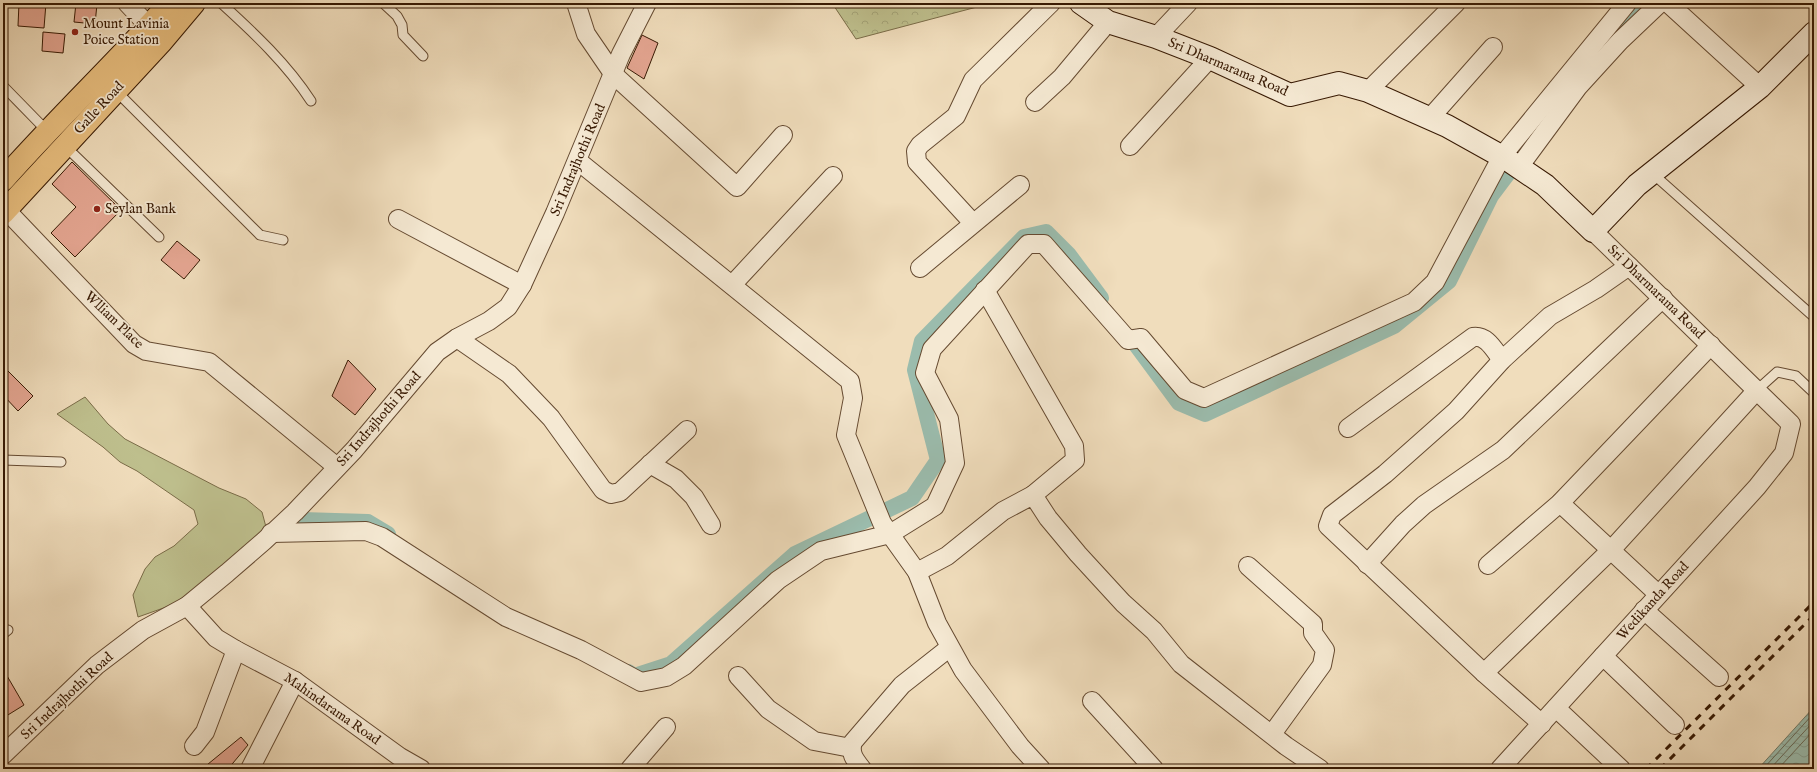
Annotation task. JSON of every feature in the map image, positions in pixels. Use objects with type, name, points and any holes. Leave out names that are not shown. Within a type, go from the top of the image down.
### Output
[{"type":"highway","name":"Galle Road","points":[[5,211],[116,90],[155,34],[170,3]]},
{"type":"highway","name":"Galle Road","points":[[3,180],[47,131],[155,34],[194,3]]},
{"type":"street","points":[[127,3],[155,34]]},
{"type":"street","points":[[576,3],[586,34],[614,75],[737,187],[783,135]]},
{"type":"street","name":"Sri Indrajhothi Road","points":[[3,755],[97,664],[143,630],[187,606],[227,573],[295,512],[354,450],[437,352],[457,338],[489,321],[508,307],[522,285],[578,160],[622,54],[647,3]]},
{"type":"street","points":[[973,224],[917,162],[916,151],[920,145],[956,116],[973,80],[1051,3]]},
{"type":"street","name":"Sri Dharmarama Road","points":[[1081,3],[1108,22],[1156,37],[1210,58],[1290,95],[1339,83],[1368,91],[1430,118],[1512,162],[1545,185],[1791,424]]},
{"type":"street","points":[[1156,37],[1188,3]]},
{"type":"street","points":[[1368,91],[1456,3]]},
{"type":"street","points":[[271,534],[366,531],[382,537],[506,617],[581,650],[641,682],[666,677],[684,666],[778,580],[821,551],[886,528],[935,506],[955,463],[949,419],[925,373],[932,349],[1028,244],[1044,244],[1134,339],[1185,390],[1204,398],[1414,302],[1435,282],[1512,162],[1627,3]]},
{"type":"street","points":[[1512,162],[1620,41],[1660,3]]},
{"type":"street","points":[[1668,3],[1760,87]]},
{"type":"street","points":[[1035,102],[1062,77],[1108,22]]},
{"type":"street","points":[[1593,231],[1637,185],[1760,87],[1814,33]]},
{"type":"street","points":[[1430,118],[1493,47]]},
{"type":"street","points":[[1130,146],[1210,58]]},
{"type":"street","points":[[578,160],[850,381],[853,398],[846,435],[873,505],[886,528],[917,572],[936,623],[963,670],[1015,740],[1042,769]]},
{"type":"street","points":[[732,285],[833,176]]},
{"type":"street","points":[[920,268],[1020,185]]},
{"type":"street","name":"Wlliam Place","points":[[5,211],[134,344],[146,351],[209,362],[337,467]]},
{"type":"street","points":[[398,219],[522,285]]},
{"type":"street","points":[[1542,724],[1484,673],[1328,526],[1332,515],[1385,474],[1456,412],[1502,360],[1550,316],[1596,289],[1629,266]]},
{"type":"street","points":[[917,572],[947,556],[1003,511],[1033,495],[1075,460],[1074,446],[985,290]]},
{"type":"street","points":[[1367,564],[1403,524],[1424,505],[1503,450],[1663,298]]},
{"type":"street","points":[[1348,428],[1473,337],[1479,336],[1486,340],[1502,360]]},
{"type":"street","points":[[457,338],[509,374],[515,380],[551,418],[603,490],[611,494],[620,492],[687,430]]},
{"type":"street","points":[[1488,565],[1560,503],[1711,345]]},
{"type":"street","points":[[1484,673],[1612,549],[1757,390]]},
{"type":"street","name":"Wedikanda Road","points":[[1500,769],[1757,487],[1784,453],[1791,424]]},
{"type":"street","points":[[650,464],[676,479],[694,497],[711,525]]},
{"type":"street","points":[[1033,495],[1048,518],[1078,554],[1123,603],[1154,631],[1181,664],[1320,769]]},
{"type":"street","points":[[1560,503],[1612,549],[1658,594]]},
{"type":"street","points":[[1248,566],[1313,624],[1313,633],[1325,650],[1322,665],[1272,734]]},
{"type":"street","name":"Mahindarama Road","points":[[187,606],[216,638],[295,681],[397,763],[421,769]]},
{"type":"street","points":[[1644,610],[1719,677]]},
{"type":"street","points":[[862,769],[854,759],[850,748],[853,742],[902,685],[949,648]]},
{"type":"street","points":[[194,746],[204,732],[236,650]]},
{"type":"street","points":[[1603,656],[1675,726]]},
{"type":"street","points":[[738,676],[768,709],[814,741],[850,748]]},
{"type":"street","points":[[250,769],[295,681]]},
{"type":"street","points":[[1092,701],[1154,769]]},
{"type":"street","points":[[1556,708],[1621,769]]},
{"type":"street","points":[[630,769],[666,727]]},
{"type":"lane","points":[[221,3],[298,81],[311,101]]},
{"type":"lane","points":[[383,3],[397,16],[402,25],[403,35],[423,56]]},
{"type":"lane","points":[[3,86],[47,131]]},
{"type":"lane","points":[[116,90],[260,235],[283,240]]},
{"type":"lane","points":[[64,145],[159,237]]},
{"type":"lane","points":[[1652,173],[1814,317]]},
{"type":"lane","points":[[1757,390],[1777,372],[1796,376],[1814,393]]},
{"type":"lane","points":[[3,460],[61,462]]},
{"type":"green space","points":[[832,3],[992,3],[856,39]]},
{"type":"green space","points":[[85,397],[108,424],[125,439],[219,488],[246,499],[262,512],[266,527],[207,581],[172,605],[138,617],[133,595],[145,569],[155,557],[174,546],[198,524],[194,510],[137,471],[120,462],[103,447],[57,414]]},
{"type":"water","points":[[1814,707],[1814,769],[1758,769]]},
{"type":"building","points":[[19,3],[46,3],[44,28],[18,26]]},
{"type":"building","points":[[76,3],[97,4],[95,24],[74,22]]},
{"type":"building","points":[[43,32],[65,34],[63,53],[42,51]]},
{"type":"building","points":[[642,35],[658,43],[644,79],[627,68]]},
{"type":"building","name":"Seylan Bank","points":[[72,162],[121,210],[75,257],[51,233],[76,207],[52,184]]},
{"type":"building","points":[[177,241],[200,260],[184,279],[161,260]]},
{"type":"building","points":[[348,360],[376,389],[355,415],[332,396]]},
{"type":"building","points":[[3,366],[33,396],[18,411],[3,395]]},
{"type":"building","points":[[3,669],[24,705],[3,718]]},
{"type":"building","points":[[241,737],[248,745],[228,769],[202,769]]},
{"type":"waterway","points":[[1599,51],[1607,40],[1647,3]]},
{"type":"waterway","points":[[1131,338],[1179,403],[1205,414],[1394,326],[1449,281],[1491,196],[1521,156]]},
{"type":"waterway","points":[[628,672],[634,676],[671,664],[795,554],[912,498],[938,460],[915,370],[922,341],[1024,237],[1046,232],[1069,255],[1101,298]]},
{"type":"waterway","points":[[302,520],[368,522],[388,534]]},
{"type":"railway","points":[[1646,769],[1814,602]]},
{"type":"railway","points":[[1660,769],[1814,615]]},
{"type":"place","name":"Mount Lavinia Poice Station","points":[[75,32]]},
{"type":"place","name":"Seylan Bank","points":[[97,209]]}]
